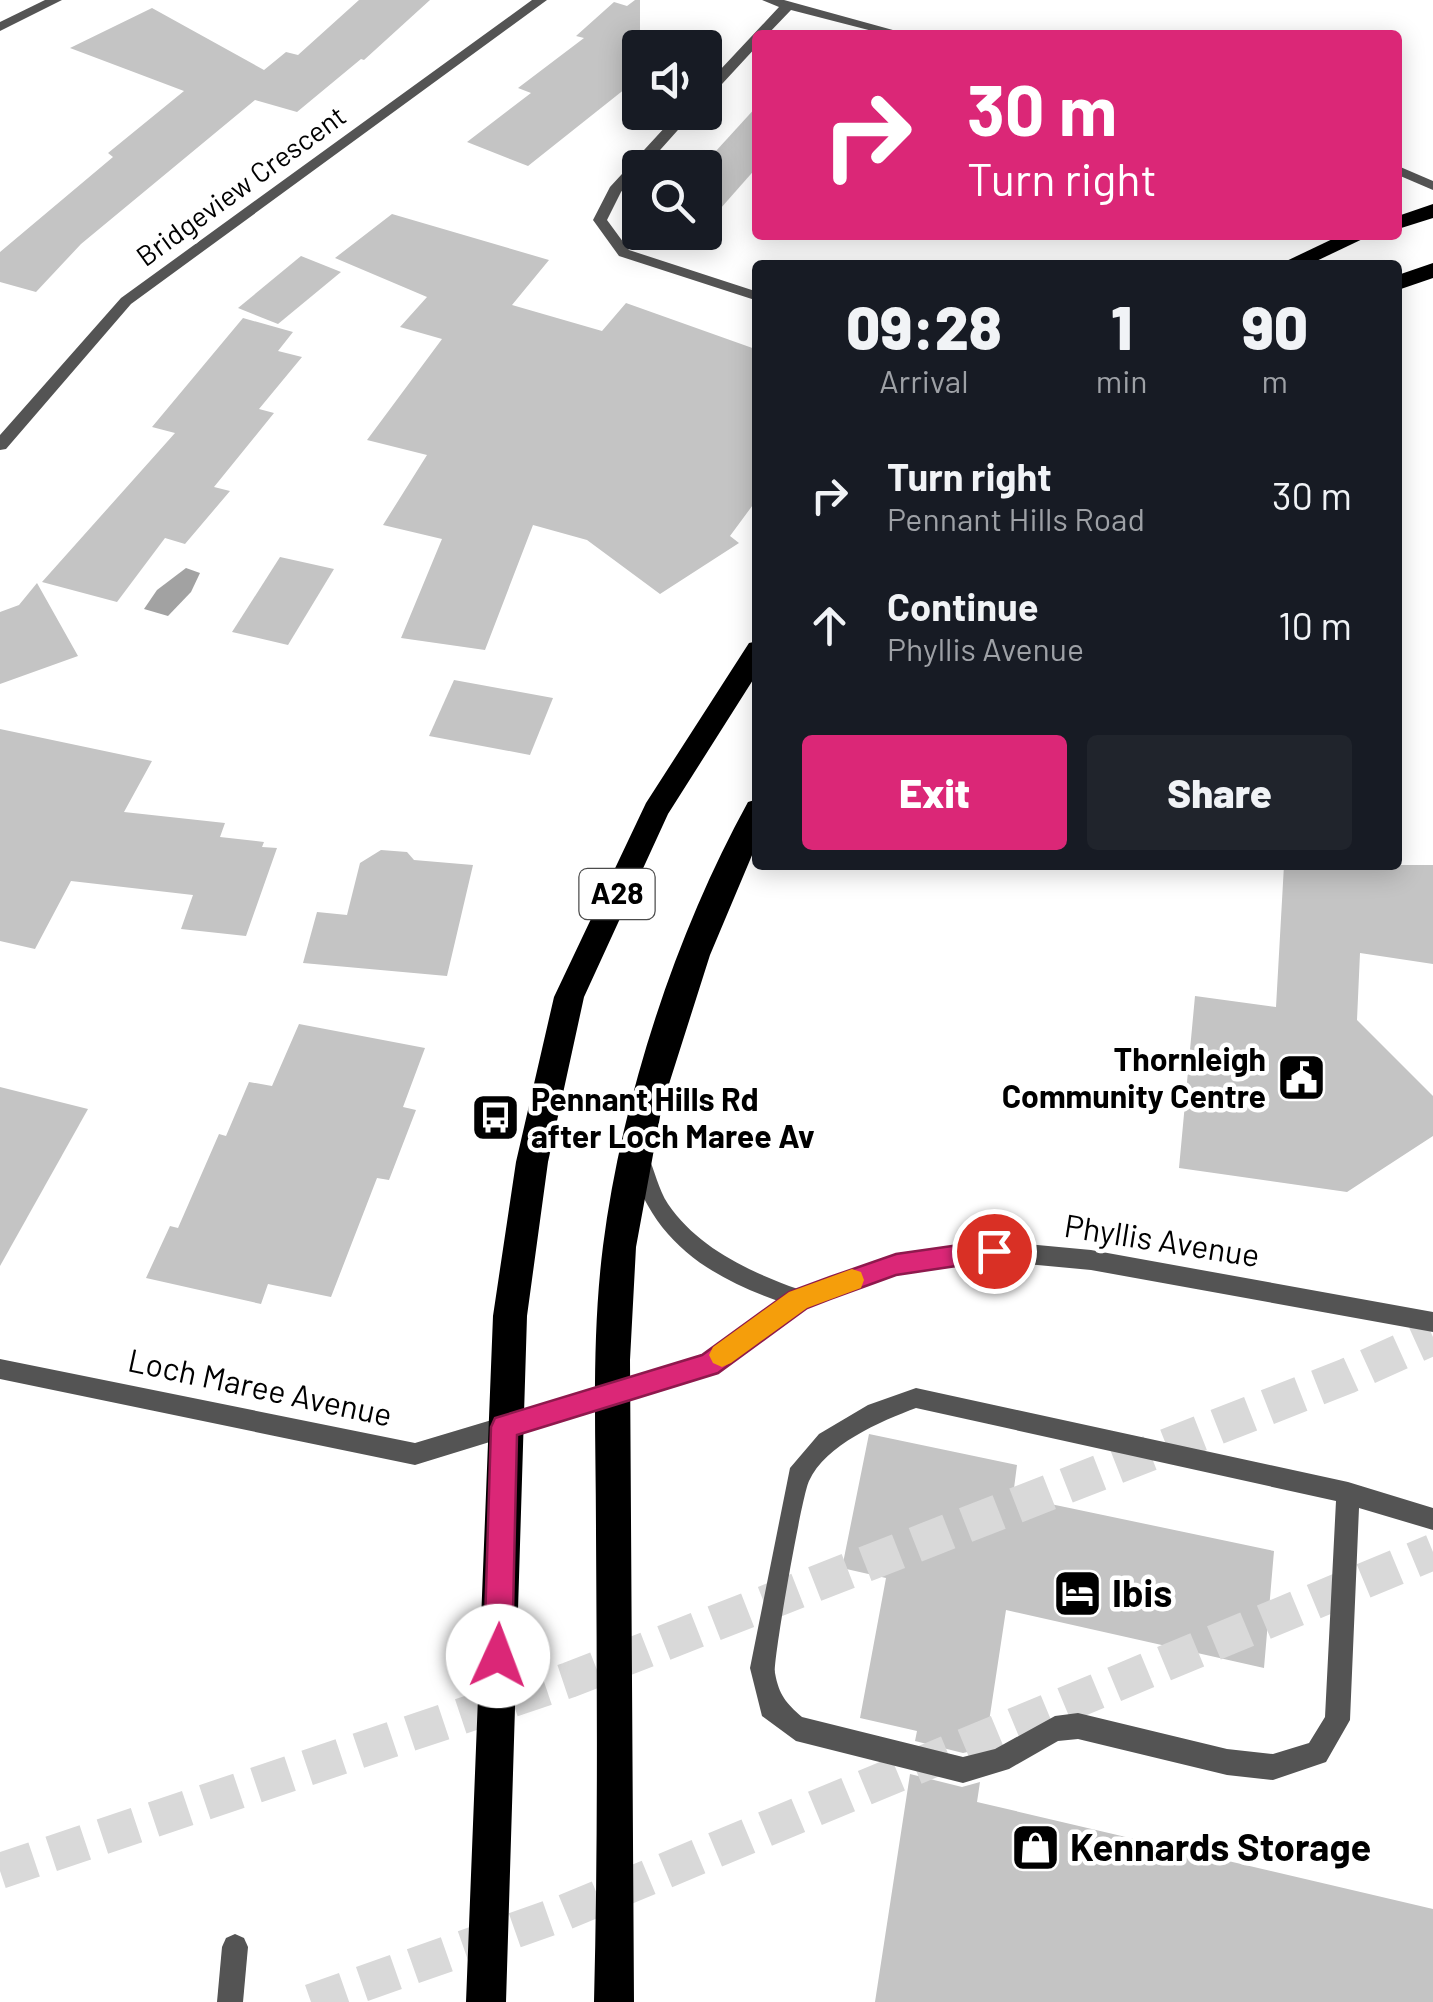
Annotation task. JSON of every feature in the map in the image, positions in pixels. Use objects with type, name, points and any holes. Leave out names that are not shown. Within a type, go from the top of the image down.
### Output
[{"type":"highway","points":[[1402,222],[1433,212]]},
{"type":"highway","points":[[1300,260],[1348,240]]},
{"type":"highway","points":[[1402,282],[1433,270]]},
{"type":"highway","name":"A28","points":[[486,2002],[504,1427],[521,1229],[569,998],[656,810],[752,659]]},
{"type":"highway","points":[[614,2002],[617,1913],[610,1394],[624,1211],[674,1015],[725,877],[752,821]]},
{"type":"street","points":[[0,27],[55,0]]},
{"type":"street","name":"Bridgeview Crescent","points":[[0,445],[126,300],[540,0]]},
{"type":"street","points":[[769,0],[885,30]]},
{"type":"street","points":[[764,30],[788,5]]},
{"type":"street","points":[[722,75],[752,43]]},
{"type":"street","points":[[670,130],[615,190],[600,220],[624,253],[752,295]]},
{"type":"street","points":[[1402,172],[1433,186]]},
{"type":"street","points":[[638,1148],[642,1174],[666,1219],[695,1248],[747,1282],[798,1300]]},
{"type":"street","name":"Phyllis Avenue","points":[[610,1394],[709,1364],[798,1300],[896,1264],[994,1251],[1091,1260],[1433,1322]]},
{"type":"street","name":"Loch Maree Avenue","points":[[0,1369],[415,1454],[610,1394]]},
{"type":"street","points":[[1348,1494],[1337,1720],[1318,1752],[1273,1767],[1242,1764],[1078,1726],[1056,1729],[1000,1760],[963,1770],[796,1728],[771,1708],[762,1668],[798,1476],[828,1442],[876,1412],[916,1398],[1348,1494],[1433,1519]]},
{"type":"street","points":[[230,2002],[234,1947]]},
{"type":"shaded area","points":[[186,568],[200,573],[191,592],[168,616],[144,609],[157,590]]},
{"type":"building","points":[[359,0],[430,0],[364,60],[297,112],[255,100],[81,244],[36,292],[0,282],[0,252],[113,157],[108,153],[184,91],[70,48],[152,8],[264,70],[286,52],[298,55]]},
{"type":"building","points":[[640,0],[640,30],[622,30],[622,91],[528,166],[467,142],[531,93],[518,88],[584,38],[576,36],[614,2],[627,6]]},
{"type":"building","points":[[752,112],[752,173],[722,207],[722,150],[717,150]]},
{"type":"building","points":[[392,214],[549,260],[512,305],[602,331],[626,303],[752,348],[752,506],[730,536],[739,543],[660,594],[587,540],[533,525],[485,650],[401,638],[442,539],[383,525],[427,455],[367,440],[442,339],[400,327],[427,297],[335,258]]},
{"type":"building","points":[[301,256],[341,272],[278,324],[238,308]]},
{"type":"building","points":[[243,318],[293,332],[278,351],[302,357],[259,409],[274,413],[214,487],[230,491],[185,544],[165,538],[117,602],[42,582],[175,433],[152,427]]},
{"type":"building","points":[[280,557],[334,569],[288,645],[232,632]]},
{"type":"building","points":[[37,583],[78,656],[0,684],[0,612],[19,605]]},
{"type":"building","points":[[454,680],[553,698],[530,755],[429,736]]},
{"type":"building","points":[[0,729],[152,761],[124,812],[225,823],[220,837],[264,842],[262,847],[277,848],[246,936],[181,929],[193,895],[71,881],[35,949],[0,941]]},
{"type":"building","points":[[381,850],[407,852],[414,860],[473,865],[447,976],[303,963],[317,912],[347,915],[360,863]]},
{"type":"building","name":"Thornleigh Community Centre","points":[[1402,865],[1433,865],[1433,964],[1360,953],[1357,1020],[1433,1096],[1433,1136],[1347,1192],[1179,1168],[1195,996],[1276,1007],[1284,870],[1402,870]]},
{"type":"building","points":[[299,1024],[425,1048],[403,1107],[416,1110],[389,1180],[377,1178],[331,1297],[268,1284],[261,1304],[146,1278],[170,1226],[178,1228],[219,1134],[226,1136],[249,1082],[272,1086]]},
{"type":"building","points":[[0,1087],[88,1109],[0,1266]]},
{"type":"building","name":"Ibis","points":[[869,1434],[1017,1465],[1013,1496],[1274,1551],[1264,1668],[1006,1610],[985,1748],[963,1753],[915,1741],[917,1731],[860,1718],[886,1578],[842,1568]]},
{"type":"building","name":"Kennards Storage","points":[[910,1774],[962,1787],[980,1782],[977,1802],[1433,1909],[1433,2002],[875,2002]]},
{"type":"tunnel","points":[[0,1871],[569,1680],[1347,1376],[1433,1337]]},
{"type":"tunnel","points":[[311,2002],[558,1915],[1433,1552]]},
{"type":"slow traffic","points":[[722,1355],[798,1300],[852,1280]]},
{"type":"place","name":"Thornleigh Community Centre","points":[[1301,1078]]},
{"type":"place","name":"Pennant Hills Rd after Loch Maree Av","points":[[496,1118]]},
{"type":"place","name":"Ibis","points":[[1077,1594]]},
{"type":"place","name":"Kennards Storage","points":[[1035,1848]]},
{"type":"route","points":[[498,1656],[504,1427],[709,1364],[798,1300],[896,1264],[994,1251]]}]
